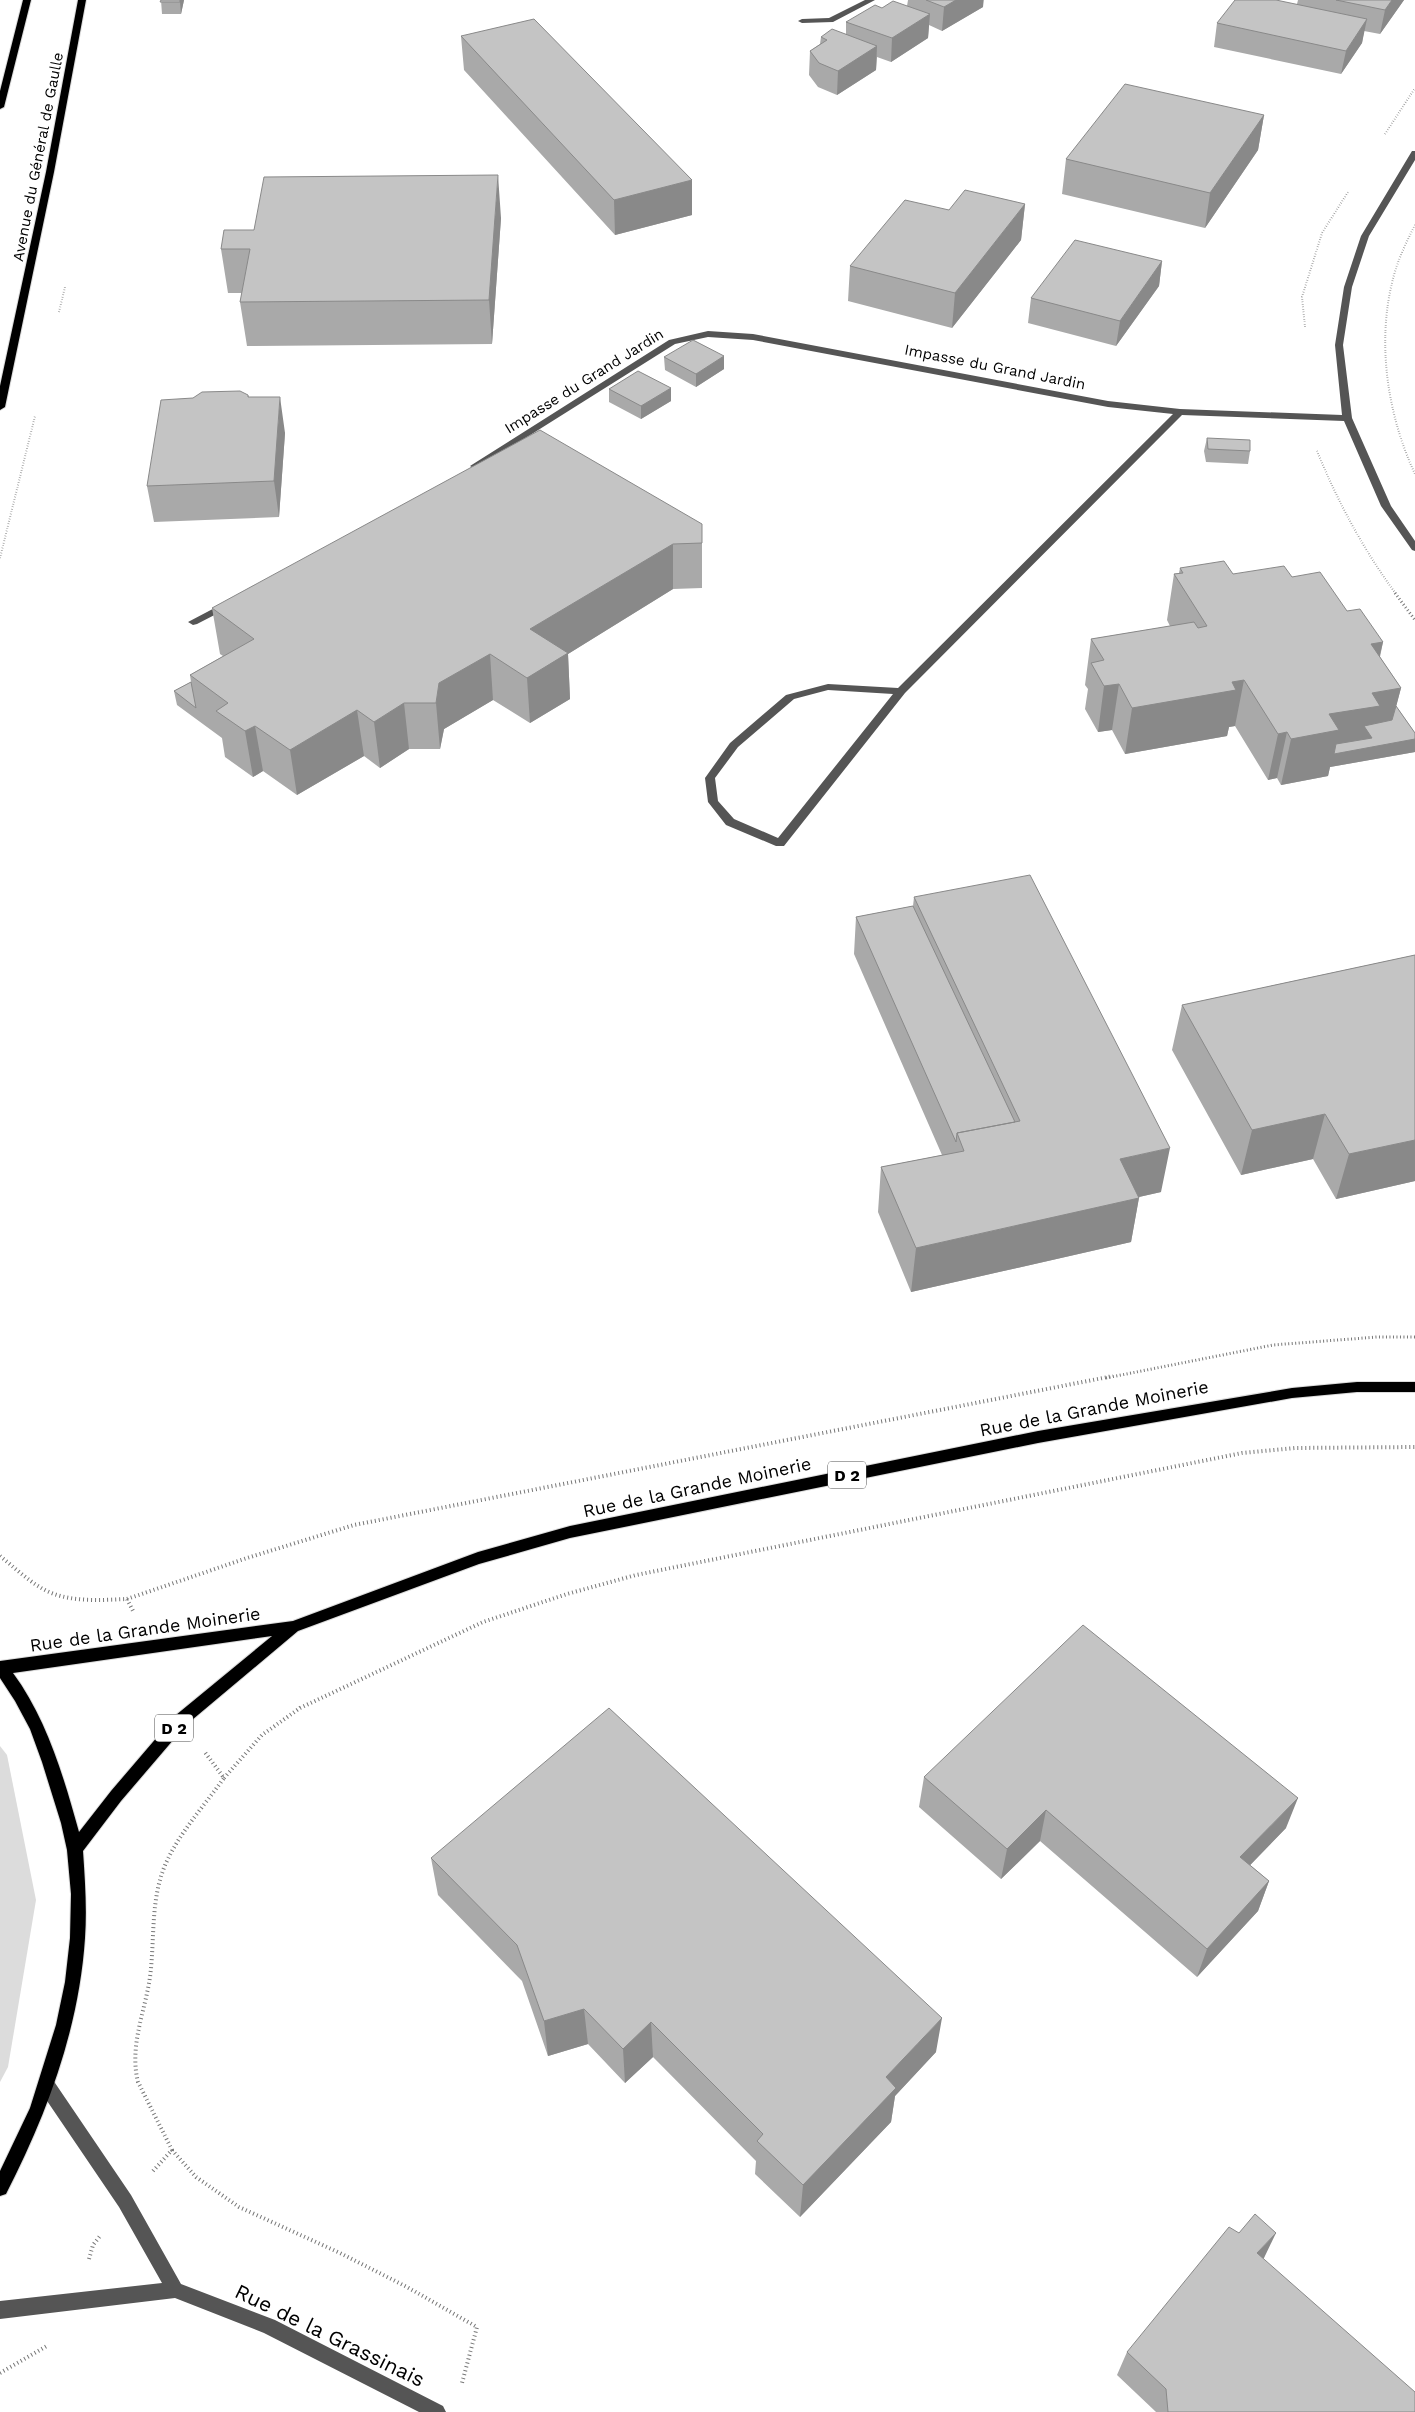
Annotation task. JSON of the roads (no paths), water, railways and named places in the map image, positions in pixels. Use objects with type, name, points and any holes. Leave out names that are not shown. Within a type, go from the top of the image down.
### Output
[{"type":"main road","points":[[0,106],[27,0]]},
{"type":"main road","name":"Avenue du Général de Gaulle","points":[[0,407],[50,172],[82,0]]},
{"type":"main road","name":"Rue de la Grande Moinerie","points":[[1,1667],[293,1627],[478,1558],[570,1532],[1038,1437],[1225,1403],[1292,1393],[1348,1388],[1415,1386]]},
{"type":"main road","name":"Rue de la Grande Moinerie","points":[[75,1849],[116,1796],[181,1720],[293,1627]]},
{"type":"main road","points":[[0,2188],[11,2168],[47,2086],[63,2030],[74,1974],[78,1913],[75,1849],[51,1760],[27,1708],[1,1667]]},
{"type":"street","points":[[802,21],[830,20],[871,0]]},
{"type":"street","points":[[1415,153],[1365,236],[1348,287],[1339,345],[1347,418],[1386,506],[1415,548]]},
{"type":"street","name":"Impasse du Grand Jardin","points":[[469,470],[672,342],[708,334],[753,337],[1108,404],[1180,412],[1347,418]]},
{"type":"street","points":[[901,690],[828,686],[790,697],[734,744],[710,778],[712,802],[730,822],[780,843],[901,690],[1180,412]]},
{"type":"street","points":[[193,622],[235,600]]},
{"type":"street","points":[[47,2086],[125,2202],[176,2290]]},
{"type":"street","name":"Rue de la Grassinais","points":[[0,2310],[176,2290],[269,2326],[437,2412]]}]
